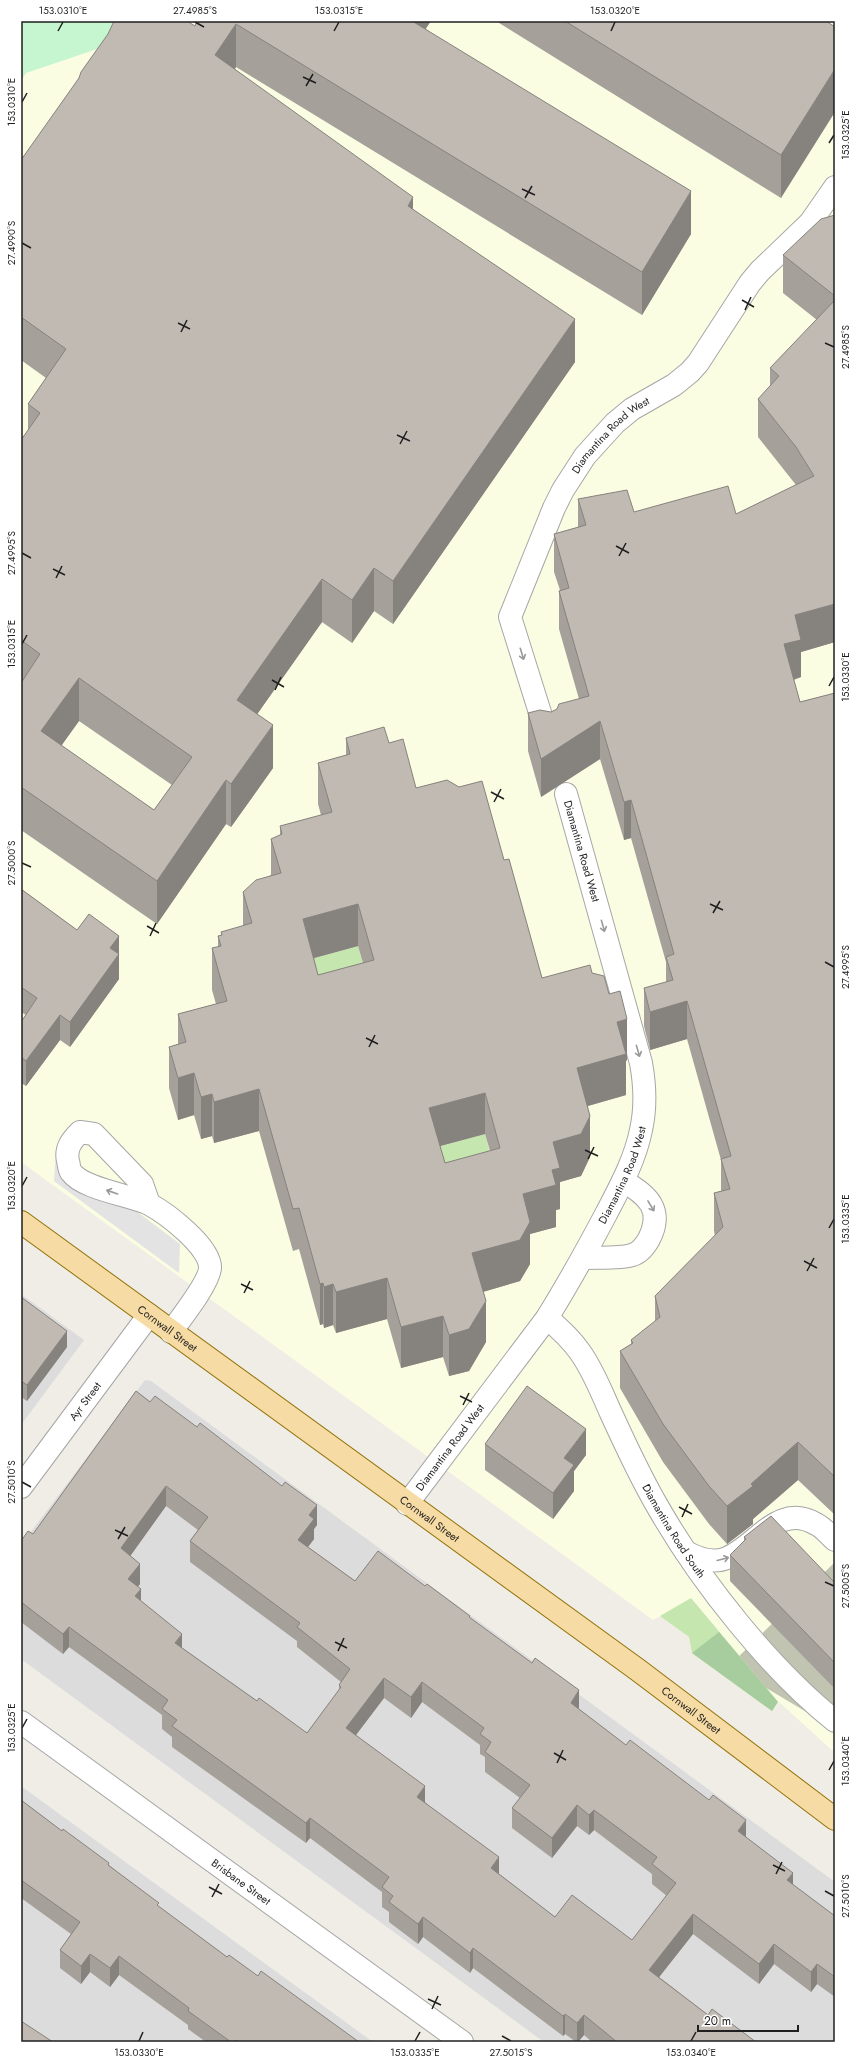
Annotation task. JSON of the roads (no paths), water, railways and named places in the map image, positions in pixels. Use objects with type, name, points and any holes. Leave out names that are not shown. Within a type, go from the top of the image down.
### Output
[{"type":"main road","name":"Cornwall Street","points":[[21,1222],[407,1504],[638,1670],[835,1819]]},
{"type":"street","name":"Diamantina Road West","points":[[548,738],[510,617],[554,508],[563,490],[585,456],[614,423],[632,409],[674,385],[694,367],[760,271],[810,223],[835,187]]},
{"type":"street","name":"Diamantina Road West","points":[[407,1504],[546,1318],[583,1258],[623,1181],[634,1156],[642,1128],[644,1082],[641,1063],[566,794]]},
{"type":"street","points":[[583,1258],[630,1256],[640,1252],[647,1244],[656,1220],[654,1210],[637,1188],[623,1181]]},
{"type":"street","points":[[149,1204],[192,1236],[202,1247],[210,1267],[207,1278],[171,1332]]},
{"type":"street","name":"Ayr Street","points":[[21,1487],[148,1315]]},
{"type":"street","name":"Diamantina Road South","points":[[546,1318],[564,1333],[590,1367],[634,1463],[659,1509],[686,1552],[716,1594],[762,1649],[795,1685],[835,1722]]},
{"type":"street","points":[[686,1552],[699,1559],[714,1561],[727,1558],[775,1523],[785,1519],[798,1518],[818,1524],[835,1540]]},
{"type":"street","name":"Brisbane Street","points":[[21,1722],[462,2042]]}]
